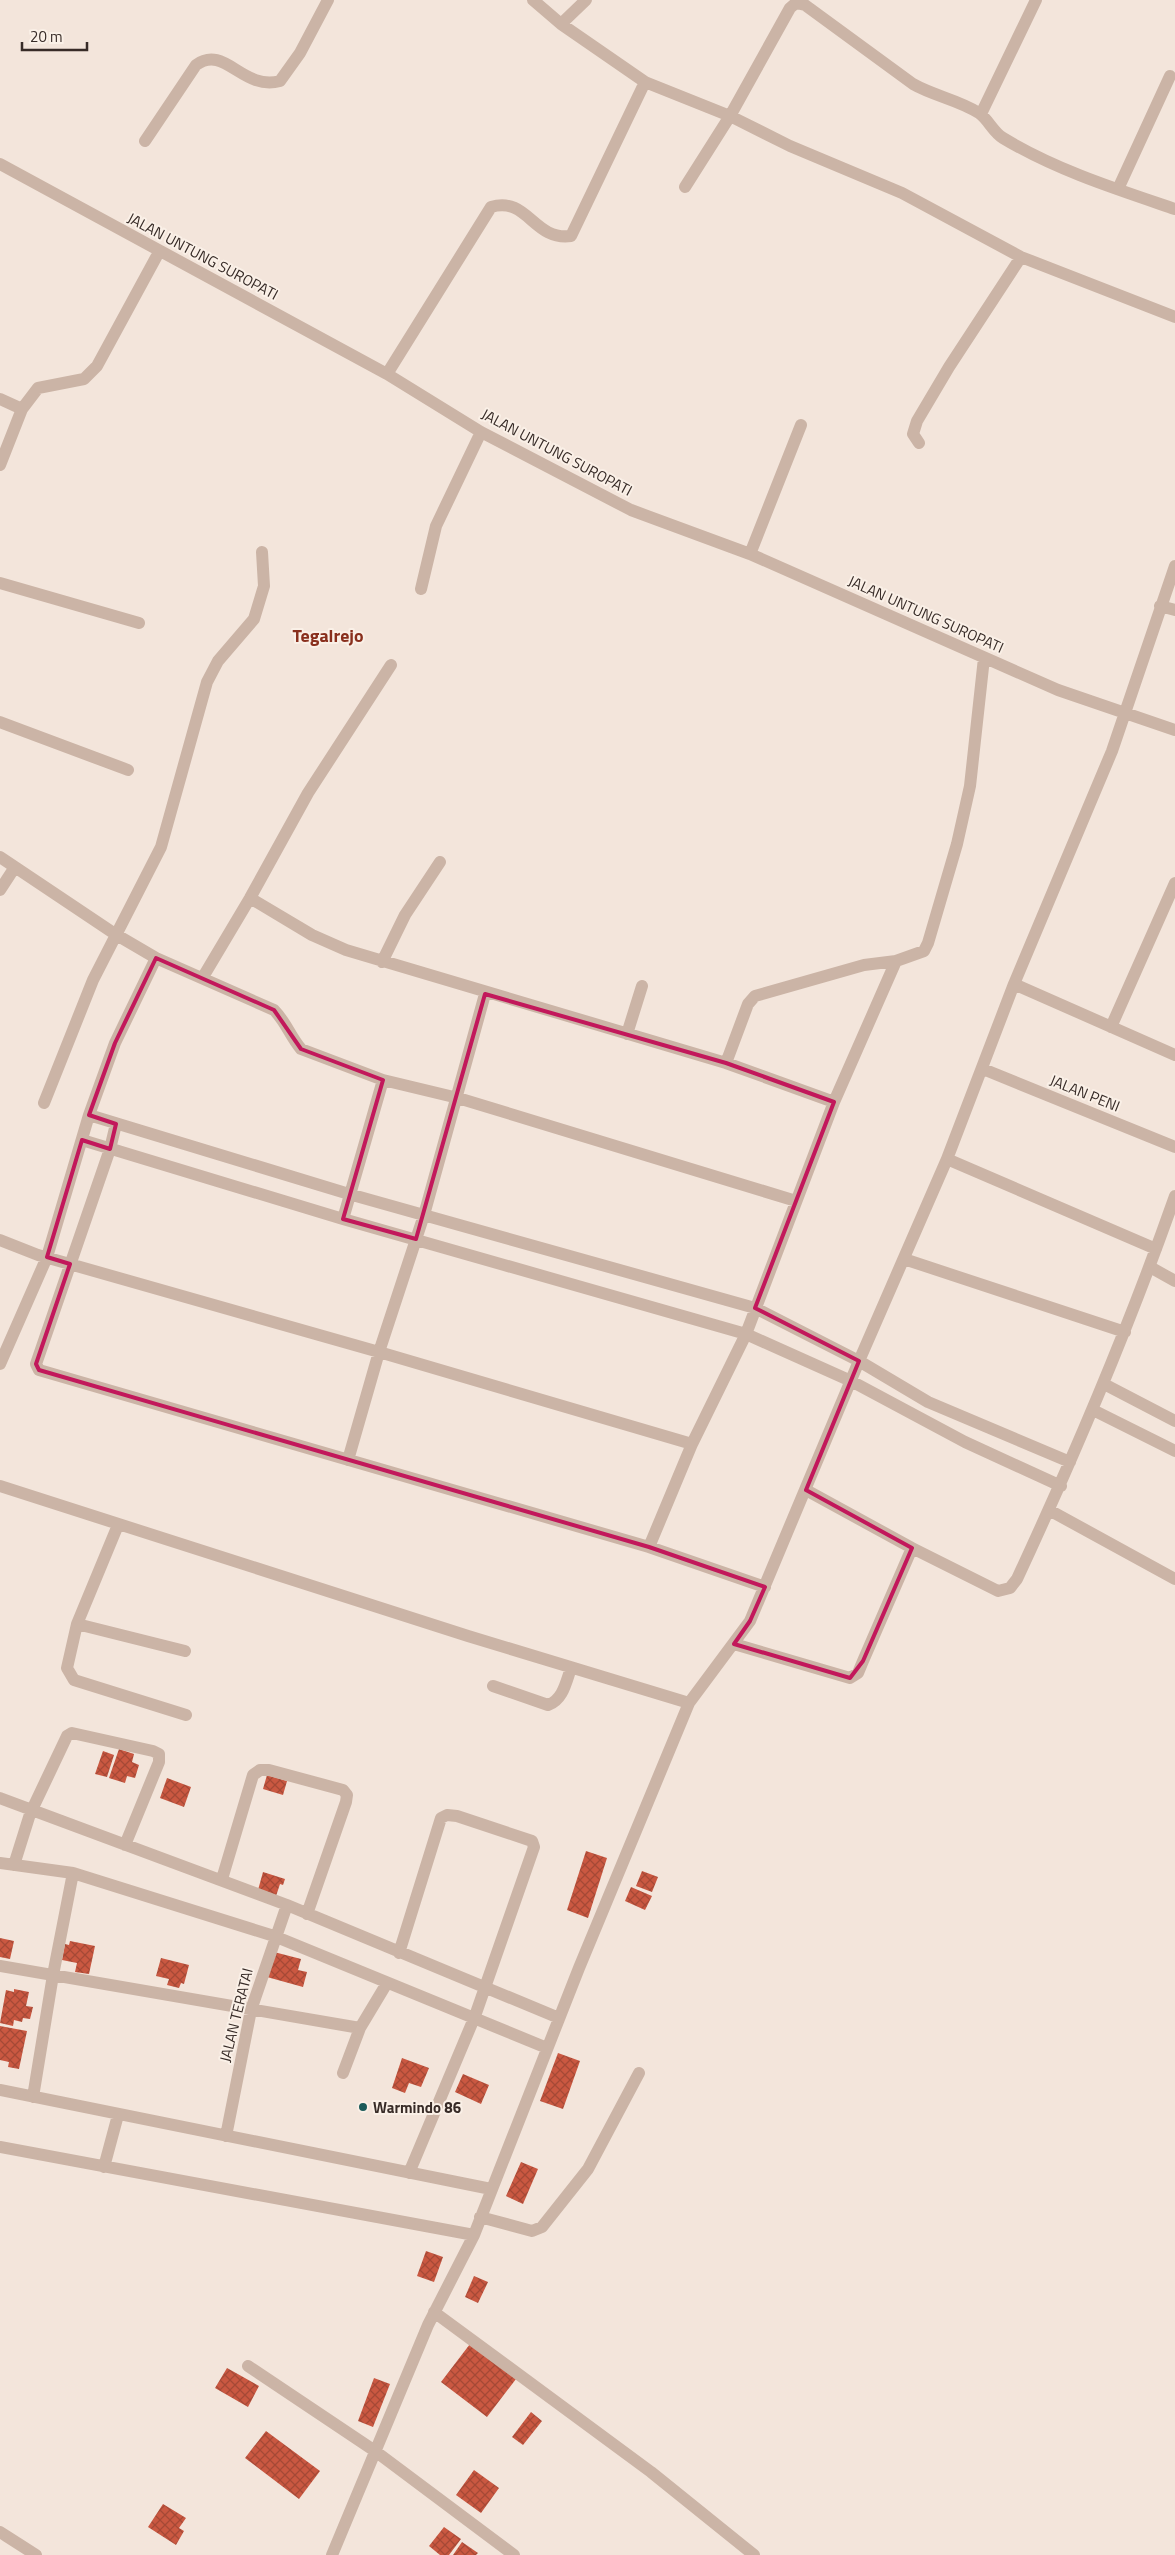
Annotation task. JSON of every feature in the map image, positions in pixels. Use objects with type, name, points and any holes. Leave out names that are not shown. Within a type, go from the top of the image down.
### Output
[{"type":"street","points":[[145,140],[196,65],[204,59],[214,58],[252,80],[268,84],[280,81],[300,53],[328,0]]},
{"type":"street","points":[[533,0],[558,21],[644,82],[730,116],[790,146],[902,193],[1021,258],[1175,317]]},
{"type":"street","points":[[558,21],[586,0]]},
{"type":"street","points":[[982,114],[1036,0]]},
{"type":"street","points":[[686,187],[730,116],[790,8],[796,3],[805,4],[913,84],[982,114],[1001,137],[1055,165],[1175,209]]},
{"type":"street","points":[[1118,189],[1170,76]]},
{"type":"street","points":[[387,374],[491,207],[503,204],[517,208],[546,232],[559,237],[570,236],[644,82]]},
{"type":"street","name":"JALAN UNTUNG SUROPATI","points":[[0,164],[158,252],[263,306],[387,374],[481,432],[632,510],[750,554],[1058,690],[1175,730]]},
{"type":"street","points":[[0,465],[22,409],[38,388],[84,379],[97,366],[158,252]]},
{"type":"street","points":[[919,443],[913,434],[917,421],[949,367],[1021,258]]},
{"type":"street","points":[[0,399],[22,409]]},
{"type":"street","points":[[750,554],[801,424]]},
{"type":"street","points":[[421,589],[436,526],[481,432]]},
{"type":"street","points":[[44,1103],[75,1020],[118,936],[160,846],[207,682],[218,661],[254,620],[264,586],[262,552]]},
{"type":"street","points":[[332,2555],[434,2312],[474,2234],[559,2018],[689,1703],[713,1668],[734,1644],[750,1621],[859,1360],[947,1159],[1014,984],[1112,751],[1175,566]]},
{"type":"street","points":[[0,583],[139,623]]},
{"type":"street","points":[[1160,606],[1175,610]]},
{"type":"street","points":[[726,1063],[748,1004],[754,996],[864,965],[896,961],[924,951],[958,844],[970,786],[984,658]]},
{"type":"street","points":[[203,977],[250,898],[308,792],[391,665]]},
{"type":"street","points":[[0,722],[128,770]]},
{"type":"street","points":[[0,858],[118,936],[151,955],[274,1010],[285,1021],[292,1038],[301,1049],[383,1080],[458,1098],[796,1201]]},
{"type":"street","points":[[382,962],[405,915],[440,862]]},
{"type":"street","points":[[0,890],[15,868]]},
{"type":"street","points":[[1111,1027],[1175,882]]},
{"type":"street","points":[[250,898],[312,935],[346,950],[485,994],[726,1063],[834,1102]]},
{"type":"street","points":[[0,1364],[42,1256],[114,1043],[151,955]]},
{"type":"street","points":[[649,1547],[692,1444],[746,1334],[834,1102],[896,961]]},
{"type":"street","points":[[1014,984],[1175,1055]]},
{"type":"street","points":[[627,1034],[642,986]]},
{"type":"street","points":[[348,1460],[379,1352],[424,1215],[458,1098],[485,994]]},
{"type":"street","name":"JALAN PENI","points":[[983,1069],[1175,1147]]},
{"type":"street","points":[[343,1219],[383,1080]]},
{"type":"street","points":[[90,1115],[349,1194],[755,1308],[859,1360],[928,1402],[1070,1462]]},
{"type":"street","points":[[116,1124],[110,1149],[36,1364],[39,1370],[649,1547],[765,1587]]},
{"type":"street","points":[[82,1140],[343,1219],[746,1334],[851,1381],[921,1419],[1061,1486]]},
{"type":"street","points":[[947,1159],[1156,1249]]},
{"type":"street","points":[[806,1490],[912,1548],[998,1591],[1010,1588],[1018,1579],[1061,1486],[1104,1384],[1175,1196]]},
{"type":"street","points":[[4,1242],[42,1256],[692,1444]]},
{"type":"street","points":[[904,1259],[1125,1332]]},
{"type":"street","points":[[1150,1266],[1175,1281]]},
{"type":"street","points":[[1104,1384],[1175,1421]]},
{"type":"street","points":[[921,1419],[928,1402]]},
{"type":"street","points":[[1093,1410],[1175,1451]]},
{"type":"street","points":[[0,1486],[571,1668],[689,1703]]},
{"type":"street","points":[[1049,1510],[1175,1579]]},
{"type":"street","points":[[118,1525],[77,1624],[67,1668],[74,1680],[186,1715]]},
{"type":"street","points":[[734,1644],[850,1678],[858,1673],[912,1548]]},
{"type":"street","points":[[77,1624],[185,1651]]},
{"type":"street","points":[[493,1686],[548,1705],[554,1703],[561,1694],[571,1668]]},
{"type":"street","points":[[14,1865],[31,1811],[68,1736],[72,1733],[153,1750],[159,1754],[159,1762],[125,1845]]},
{"type":"street","points":[[222,1879],[253,1775],[260,1770],[269,1770],[343,1790],[347,1796],[346,1802],[307,1914]]},
{"type":"street","points":[[0,1798],[31,1811],[222,1879],[285,1909],[307,1914],[559,2018]]},
{"type":"street","points":[[398,1953],[442,1818],[447,1815],[457,1816],[532,1841],[534,1848],[485,1989],[409,2173]]},
{"type":"street","points":[[0,1863],[73,1873],[276,1931],[387,1983],[547,2048]]},
{"type":"street","points":[[33,2097],[53,1975],[73,1873]]},
{"type":"street","name":"JALAN TERATAI","points":[[226,2136],[251,2010],[276,1931],[285,1909]]},
{"type":"street","points":[[0,1966],[360,2028]]},
{"type":"street","points":[[343,2073],[360,2028],[387,1983]]},
{"type":"street","points":[[480,2217],[532,2231],[542,2227],[588,2169],[639,2073]]},
{"type":"street","points":[[0,2090],[491,2189]]},
{"type":"street","points":[[104,2168],[118,2115]]},
{"type":"street","points":[[0,2147],[104,2168],[474,2234]]},
{"type":"street","points":[[434,2312],[650,2472],[754,2555]]},
{"type":"street","points":[[248,2366],[375,2451],[514,2555]]},
{"type":"street","points":[[0,2532],[36,2555]]},
{"type":"highlighted area","points":[[156,958],[274,1010],[301,1049],[383,1080],[343,1219],[416,1239],[485,994],[726,1063],[834,1102],[755,1308],[859,1361],[806,1490],[912,1548],[863,1661],[850,1678],[734,1644],[750,1621],[765,1587],[649,1547],[39,1370],[36,1364],[70,1264],[47,1257],[82,1140],[110,1149],[116,1124],[89,1115],[115,1043]]},
{"type":"building","points":[[119,1749],[134,1754],[132,1762],[139,1765],[135,1778],[127,1776],[125,1783],[109,1778]]},
{"type":"building","points":[[103,1751],[114,1755],[107,1777],[95,1774]]},
{"type":"building","points":[[267,1775],[287,1781],[283,1795],[263,1789]]},
{"type":"building","points":[[167,1778],[191,1787],[184,1807],[160,1798]]},
{"type":"building","points":[[586,1851],[607,1858],[588,1918],[567,1910]]},
{"type":"building","points":[[642,1871],[658,1877],[652,1892],[636,1886]]},
{"type":"building","points":[[263,1872],[285,1879],[283,1885],[280,1884],[276,1896],[258,1890]]},
{"type":"building","points":[[631,1887],[652,1896],[645,1910],[625,1901]]},
{"type":"building","points":[[0,1938],[14,1941],[10,1959],[0,1957]]},
{"type":"building","points":[[70,1941],[95,1946],[89,1974],[75,1972],[77,1963],[62,1960],[65,1944],[69,1945]]},
{"type":"building","points":[[274,1952],[301,1959],[298,1970],[307,1972],[303,1987],[267,1977]]},
{"type":"building","points":[[161,1958],[189,1965],[184,1984],[181,1983],[179,1988],[167,1985],[169,1979],[156,1976]]},
{"type":"building","points":[[14,1989],[29,1992],[26,2006],[33,2007],[30,2019],[23,2018],[22,2022],[14,2020],[13,2026],[0,2023],[6,1990],[14,1992]]},
{"type":"building","points":[[0,2026],[27,2031],[19,2069],[8,2067],[9,2062],[0,2060]]},
{"type":"building","points":[[558,2053],[580,2061],[563,2109],[540,2101]]},
{"type":"building","points":[[402,2058],[429,2068],[421,2087],[409,2083],[405,2093],[392,2088]]},
{"type":"building","points":[[463,2074],[489,2085],[481,2104],[455,2092]]},
{"type":"building","points":[[521,2162],[538,2169],[523,2204],[506,2196]]},
{"type":"building","points":[[426,2251],[443,2257],[434,2282],[417,2276]]},
{"type":"building","points":[[474,2276],[488,2282],[478,2303],[465,2297]]},
{"type":"building","points":[[470,2344],[516,2379],[487,2417],[441,2382]]},
{"type":"building","points":[[227,2368],[259,2386],[248,2407],[215,2388]]},
{"type":"building","points":[[374,2378],[390,2384],[373,2427],[358,2421]]},
{"type":"building","points":[[531,2412],[542,2421],[523,2445],[512,2437]]},
{"type":"building","points":[[266,2431],[320,2471],[299,2499],[245,2458]]},
{"type":"building","points":[[474,2470],[499,2488],[481,2513],[456,2495]]},
{"type":"building","points":[[163,2504],[186,2518],[179,2528],[184,2531],[176,2545],[148,2527]]},
{"type":"building","points":[[444,2527],[461,2539],[449,2555],[440,2555],[429,2546]]},
{"type":"building","points":[[462,2542],[478,2553],[476,2555],[453,2555]]},
{"type":"place","name":"Warmindo 86","points":[[363,2107]]},
{"type":"district","name":"Tegalrejo","points":[[328,635]]}]
